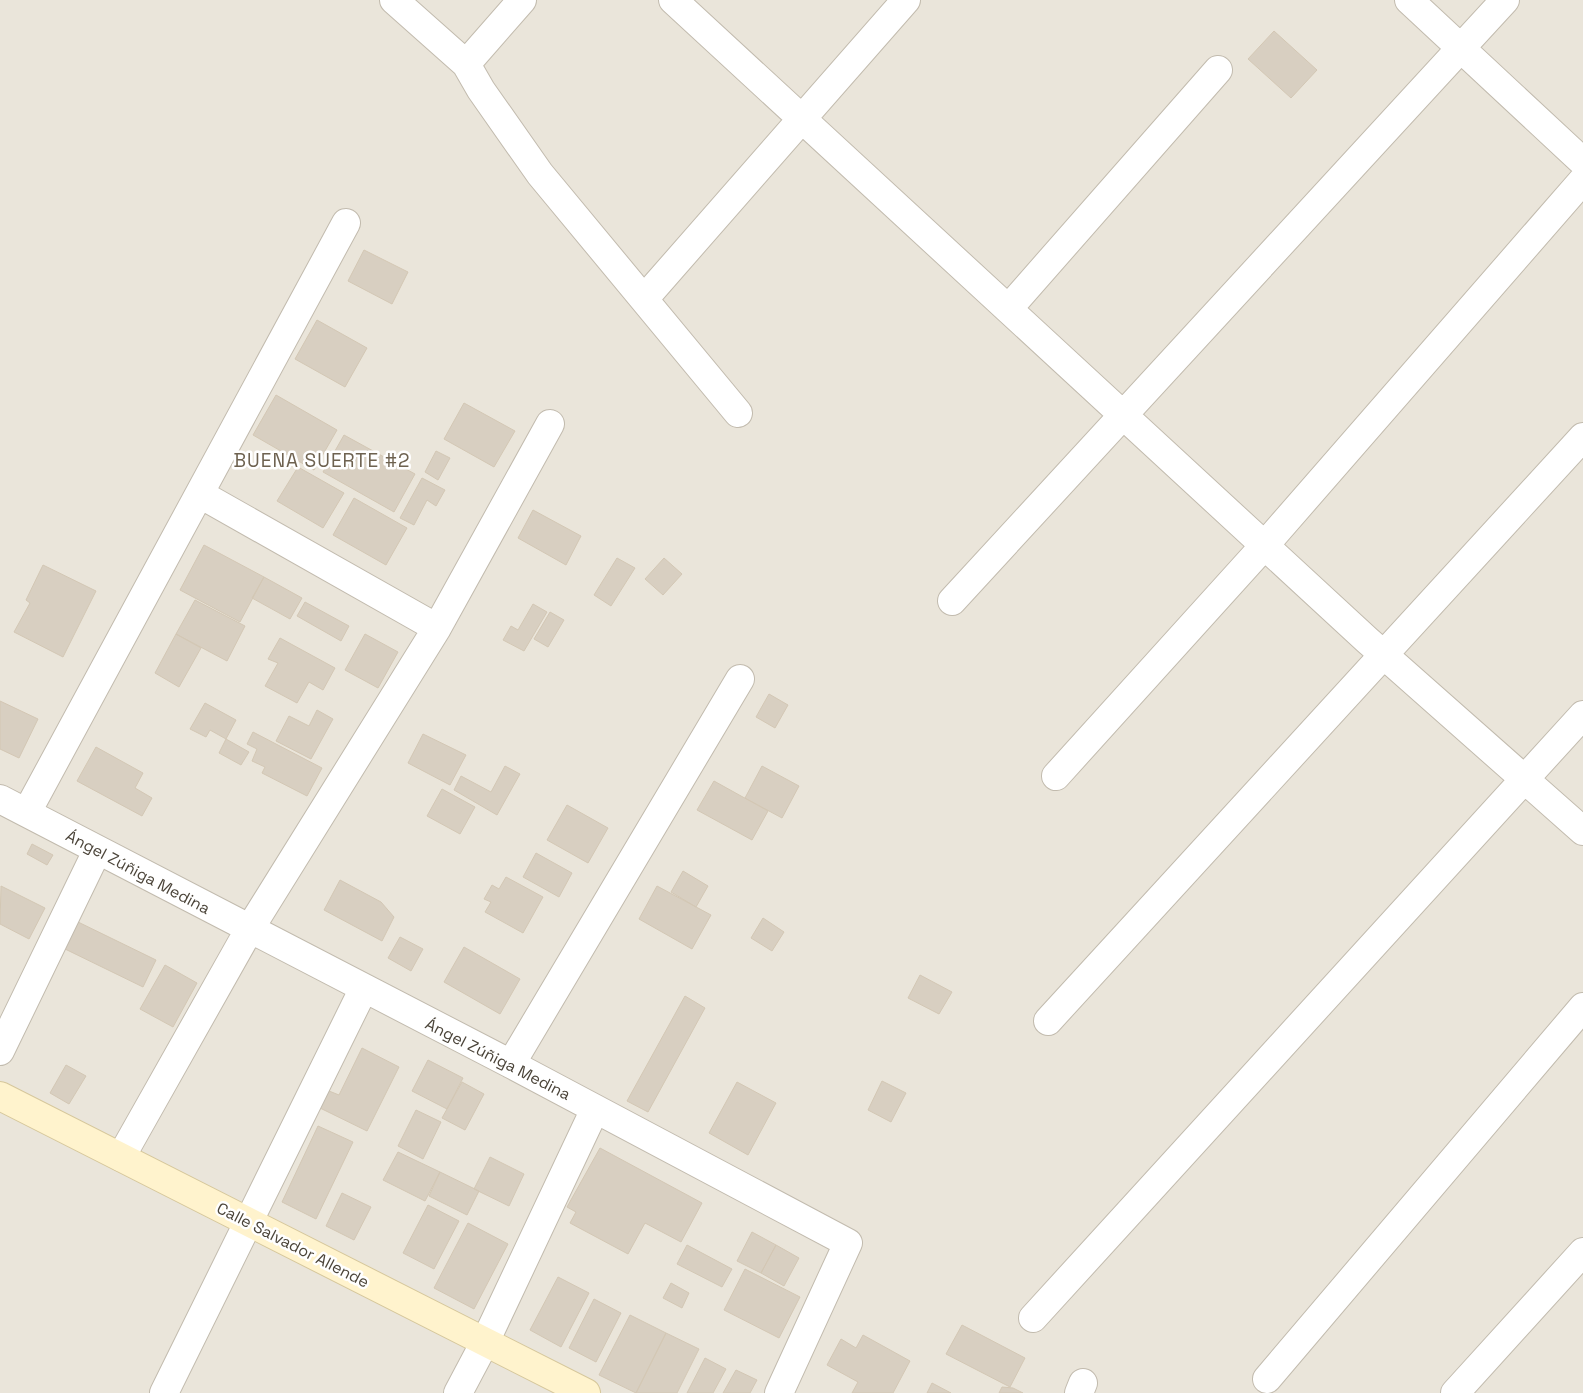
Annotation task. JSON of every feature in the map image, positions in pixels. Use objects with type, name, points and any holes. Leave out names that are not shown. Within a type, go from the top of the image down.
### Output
[{"type":"street","points":[[394,0],[466,64],[481,90],[540,174],[738,413]]},
{"type":"street","points":[[466,64],[522,0]]},
{"type":"street","points":[[673,0],[1383,655],[1583,831]]},
{"type":"street","points":[[644,299],[906,0]]},
{"type":"street","points":[[1409,0],[1583,162]]},
{"type":"street","points":[[952,601],[1505,0]]},
{"type":"street","points":[[1008,309],[1218,70]]},
{"type":"street","points":[[1056,776],[1264,546],[1583,180]]},
{"type":"street","points":[[27,812],[346,224]]},
{"type":"street","points":[[121,1158],[249,930],[437,628],[550,424]]},
{"type":"street","points":[[1048,1021],[1583,437]]},
{"type":"street","points":[[200,494],[437,628]]},
{"type":"street","points":[[511,1064],[740,679]]},
{"type":"street","points":[[1033,1318],[1583,716]]},
{"type":"street","name":"Ángel Zúñiga Medina","points":[[0,799],[27,812],[97,852],[363,990],[511,1064],[848,1243],[779,1393]]},
{"type":"street","points":[[0,1051],[97,852]]},
{"type":"street","points":[[164,1393],[363,990]]},
{"type":"street","points":[[1267,1379],[1583,1007]]},
{"type":"street","name":"Calle Salvador Allende","points":[[0,1096],[586,1393]]},
{"type":"street","points":[[458,1393],[485,1342],[595,1109]]},
{"type":"street","points":[[1454,1393],[1583,1252]]},
{"type":"shaded area","points":[[0,0],[1583,0],[1583,1393],[0,1393]]},
{"type":"building","points":[[1274,31],[1317,70],[1291,98],[1248,59]]},
{"type":"building","points":[[364,250],[408,272],[392,304],[348,281]]},
{"type":"building","points":[[317,320],[367,348],[345,387],[295,359]]},
{"type":"building","points":[[276,395],[337,430],[314,470],[253,435]]},
{"type":"building","points":[[464,403],[515,431],[494,467],[444,439]]},
{"type":"building","points":[[344,435],[415,474],[394,512],[323,472]]},
{"type":"building","points":[[436,451],[450,458],[438,480],[425,472]]},
{"type":"building","points":[[298,467],[344,493],[323,528],[277,501]]},
{"type":"building","points":[[422,478],[445,490],[436,506],[427,500],[414,525],[400,518]]},
{"type":"building","points":[[354,498],[407,528],[386,565],[333,535]]},
{"type":"building","points":[[533,510],[581,536],[566,565],[518,538]]},
{"type":"building","points":[[204,545],[264,577],[240,622],[180,590]]},
{"type":"building","points":[[617,558],[635,568],[611,606],[594,595]]},
{"type":"building","points":[[664,558],[682,574],[663,595],[645,579]]},
{"type":"building","points":[[43,565],[96,591],[63,657],[14,632],[30,603],[26,600]]},
{"type":"building","points":[[264,577],[302,598],[290,619],[252,598]]},
{"type":"building","points":[[195,600],[245,626],[227,661],[176,634]]},
{"type":"building","points":[[305,602],[349,626],[341,641],[297,616]]},
{"type":"building","points":[[533,604],[547,612],[524,651],[503,640],[511,626],[518,630]]},
{"type":"building","points":[[550,612],[564,620],[548,647],[534,639]]},
{"type":"building","points":[[176,634],[201,648],[179,687],[155,673]]},
{"type":"building","points":[[365,634],[398,652],[378,688],[345,670]]},
{"type":"building","points":[[280,638],[335,668],[323,690],[309,682],[297,703],[265,686],[278,663],[268,659]]},
{"type":"building","points":[[769,694],[788,705],[775,728],[756,717]]},
{"type":"building","points":[[0,701],[38,719],[19,758],[0,749]]},
{"type":"building","points":[[205,703],[236,720],[226,739],[210,730],[206,737],[190,729]]},
{"type":"building","points":[[317,710],[333,719],[311,759],[276,741],[289,716],[309,726]]},
{"type":"building","points":[[253,732],[322,768],[307,796],[262,773],[265,767],[252,761],[257,749],[247,744]]},
{"type":"building","points":[[423,734],[466,755],[450,785],[408,763]]},
{"type":"building","points":[[226,739],[249,752],[241,765],[219,753]]},
{"type":"building","points":[[96,747],[143,773],[135,788],[152,798],[142,816],[77,781]]},
{"type":"building","points":[[505,766],[520,774],[497,815],[454,790],[461,776],[491,792]]},
{"type":"building","points":[[762,766],[799,786],[782,818],[745,798]]},
{"type":"building","points":[[714,781],[768,811],[752,840],[697,810]]},
{"type":"building","points":[[442,789],[475,807],[460,834],[427,816]]},
{"type":"building","points":[[567,805],[608,828],[588,863],[547,840]]},
{"type":"building","points":[[32,844],[53,855],[47,865],[27,854]]},
{"type":"building","points":[[536,853],[572,873],[559,897],[523,877]]},
{"type":"building","points":[[683,871],[708,886],[696,907],[671,892]]},
{"type":"building","points":[[506,877],[543,897],[523,933],[485,912],[491,902],[484,899],[492,885],[499,889]]},
{"type":"building","points":[[340,880],[381,902],[394,917],[382,941],[324,910]]},
{"type":"building","points":[[1,886],[45,908],[29,939],[0,924]]},
{"type":"building","points":[[657,886],[711,915],[692,949],[639,919]]},
{"type":"building","points":[[763,918],[784,932],[772,951],[751,938]]},
{"type":"building","points":[[76,921],[156,960],[143,987],[63,948]]},
{"type":"building","points":[[400,937],[423,949],[411,971],[388,958]]},
{"type":"building","points":[[464,947],[520,979],[500,1014],[444,982]]},
{"type":"building","points":[[165,965],[197,983],[173,1027],[140,1009]]},
{"type":"building","points":[[920,975],[952,992],[939,1014],[908,998]]},
{"type":"building","points":[[685,996],[705,1008],[648,1112],[627,1101]]},
{"type":"building","points":[[362,1048],[399,1067],[367,1131],[320,1108],[329,1091],[339,1095]]},
{"type":"building","points":[[428,1060],[463,1078],[447,1109],[412,1091]]},
{"type":"building","points":[[66,1065],[86,1076],[69,1104],[50,1093]]},
{"type":"building","points":[[882,1081],[906,1093],[891,1122],[868,1110]]},
{"type":"building","points":[[462,1082],[484,1094],[465,1130],[442,1118]]},
{"type":"building","points":[[737,1082],[776,1103],[748,1155],[709,1133]]},
{"type":"building","points":[[416,1110],[441,1122],[423,1159],[398,1146]]},
{"type":"building","points":[[318,1126],[353,1142],[316,1219],[282,1202]]},
{"type":"building","points":[[600,1148],[702,1203],[681,1242],[645,1223],[628,1254],[570,1223],[576,1212],[567,1207]]},
{"type":"building","points":[[398,1152],[440,1172],[425,1201],[383,1180]]},
{"type":"building","points":[[490,1157],[524,1174],[509,1206],[474,1189]]},
{"type":"building","points":[[440,1172],[479,1191],[467,1215],[429,1196]]},
{"type":"building","points":[[342,1193],[371,1207],[354,1240],[326,1226]]},
{"type":"building","points":[[428,1205],[459,1221],[434,1269],[403,1253]]},
{"type":"building","points":[[468,1223],[508,1244],[474,1309],[434,1288]]},
{"type":"building","points":[[752,1232],[776,1245],[761,1273],[737,1261]]},
{"type":"building","points":[[687,1245],[732,1269],[722,1287],[677,1264]]},
{"type":"building","points":[[776,1245],[799,1258],[784,1286],[761,1273]]},
{"type":"building","points":[[745,1269],[800,1297],[779,1338],[724,1310]]},
{"type":"building","points":[[558,1277],[589,1293],[561,1347],[530,1330]]},
{"type":"building","points":[[671,1283],[689,1293],[682,1308],[663,1298]]},
{"type":"building","points":[[594,1299],[621,1313],[596,1362],[569,1348]]},
{"type":"building","points":[[630,1315],[666,1333],[636,1393],[599,1375]]},
{"type":"building","points":[[962,1325],[1025,1358],[1010,1387],[946,1354]]},
{"type":"building","points":[[666,1333],[699,1349],[677,1393],[636,1393]]},
{"type":"building","points":[[863,1335],[910,1361],[893,1393],[852,1393],[858,1382],[827,1365],[841,1339],[856,1348]]},
{"type":"building","points":[[705,1358],[726,1369],[713,1393],[687,1393]]},
{"type":"building","points":[[736,1370],[757,1380],[750,1393],[723,1393]]},
{"type":"building","points":[[932,1383],[951,1393],[927,1393]]},
{"type":"building","points":[[1002,1387],[1013,1388],[1023,1393],[999,1393]]},
{"type":"district","name":"BUENA SUERTE #2","points":[[322,460]]}]
